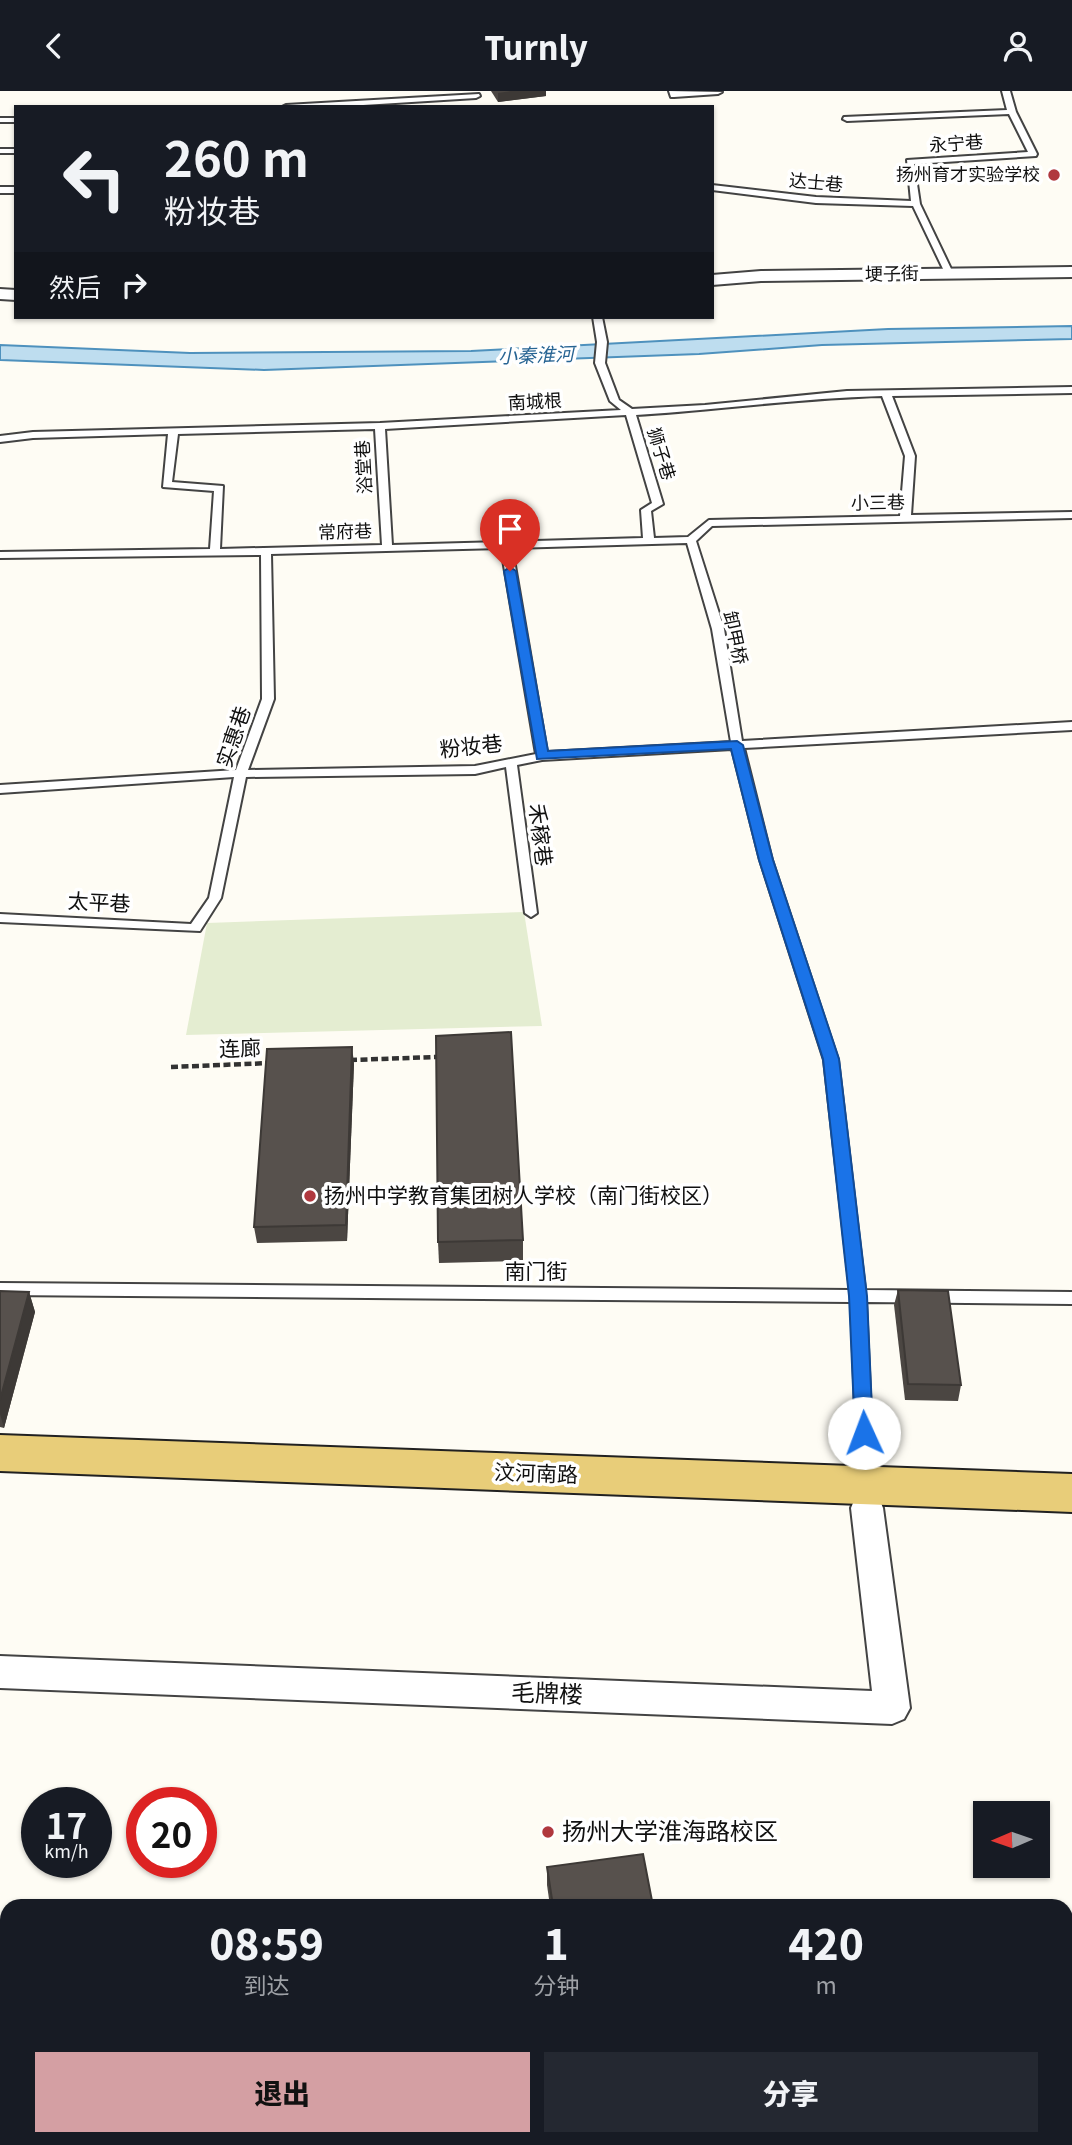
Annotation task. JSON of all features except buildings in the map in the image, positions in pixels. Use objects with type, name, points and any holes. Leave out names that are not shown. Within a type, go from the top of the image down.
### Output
[{"type":"main road","name":"汶河南路","points":[[0,1453],[867,1497],[1072,1515]]},
{"type":"main road","name":"汶河南路","points":[[0,1479],[867,1497],[1072,1493]]},
{"type":"street","name":"埂子街","points":[[714,280],[761,276],[1072,272]]},
{"type":"street","name":"毛牌楼","points":[[0,1672],[892,1708],[867,1497]]},
{"type":"lane","points":[[673,91],[674,95],[718,92]]},
{"type":"lane","points":[[847,120],[1012,112],[1006,91]]},
{"type":"lane","points":[[313,105],[475,93]]},
{"type":"lane","name":"永宁巷","points":[[949,273],[916,204],[910,162],[1033,154],[1012,112]]},
{"type":"lane","name":"达士巷","points":[[714,187],[816,200],[916,204]]},
{"type":"lane","points":[[597,319],[602,342],[600,363],[615,401],[630,412]]},
{"type":"lane","name":"南城根","points":[[0,439],[33,435],[380,426],[630,412],[847,394],[1072,390]]},
{"type":"lane","points":[[886,393],[910,456],[905,520]]},
{"type":"lane","name":"狮子巷","points":[[630,412],[658,504],[646,510],[649,542]]},
{"type":"lane","name":"浴堂巷","points":[[380,426],[387,548]]},
{"type":"lane","points":[[173,432],[167,485],[219,488],[215,552]]},
{"type":"lane","name":"小三巷","points":[[691,540],[709,523],[1072,515]]},
{"type":"lane","name":"常府巷","points":[[0,555],[266,552],[691,540]]},
{"type":"lane","name":"卸甲桥","points":[[691,540],[718,629],[737,745],[766,860],[831,1059],[858,1296],[867,1497]]},
{"type":"lane","points":[[506,545],[542,756]]},
{"type":"lane","name":"实惠巷","points":[[195,927],[215,898],[241,773],[268,699],[266,552]]},
{"type":"lane","name":"粉妆巷","points":[[0,789],[241,773],[475,770],[542,756],[1072,726]]},
{"type":"lane","name":"禾稼巷","points":[[512,762],[531,913]]},
{"type":"lane","name":"太平巷","points":[[0,918],[195,927]]},
{"type":"lane","name":"南门街","points":[[0,1289],[1072,1298]]},
{"type":"path","points":[[341,1061],[437,1057]]},
{"type":"path","name":"连廊","points":[[171,1067],[274,1063]]},
{"type":"green space","points":[[524,912],[542,1026],[186,1035],[207,923]]},
{"type":"water","name":"小秦淮河","points":[[1072,326],[1072,339],[822,345],[699,354],[264,370],[0,360],[0,345],[190,353],[471,351],[888,329]]},
{"type":"place","name":"扬州育才实验学校","points":[[1054,175]]},
{"type":"place","name":"扬州中学教育集团树人学校（南门街校区）","points":[[310,1196]]},
{"type":"place","name":"扬州大学淮海路校区","points":[[548,1832]]},
{"type":"route","points":[[510,571],[542,756],[737,745],[766,860],[831,1059],[858,1296],[864,1433]]}]
